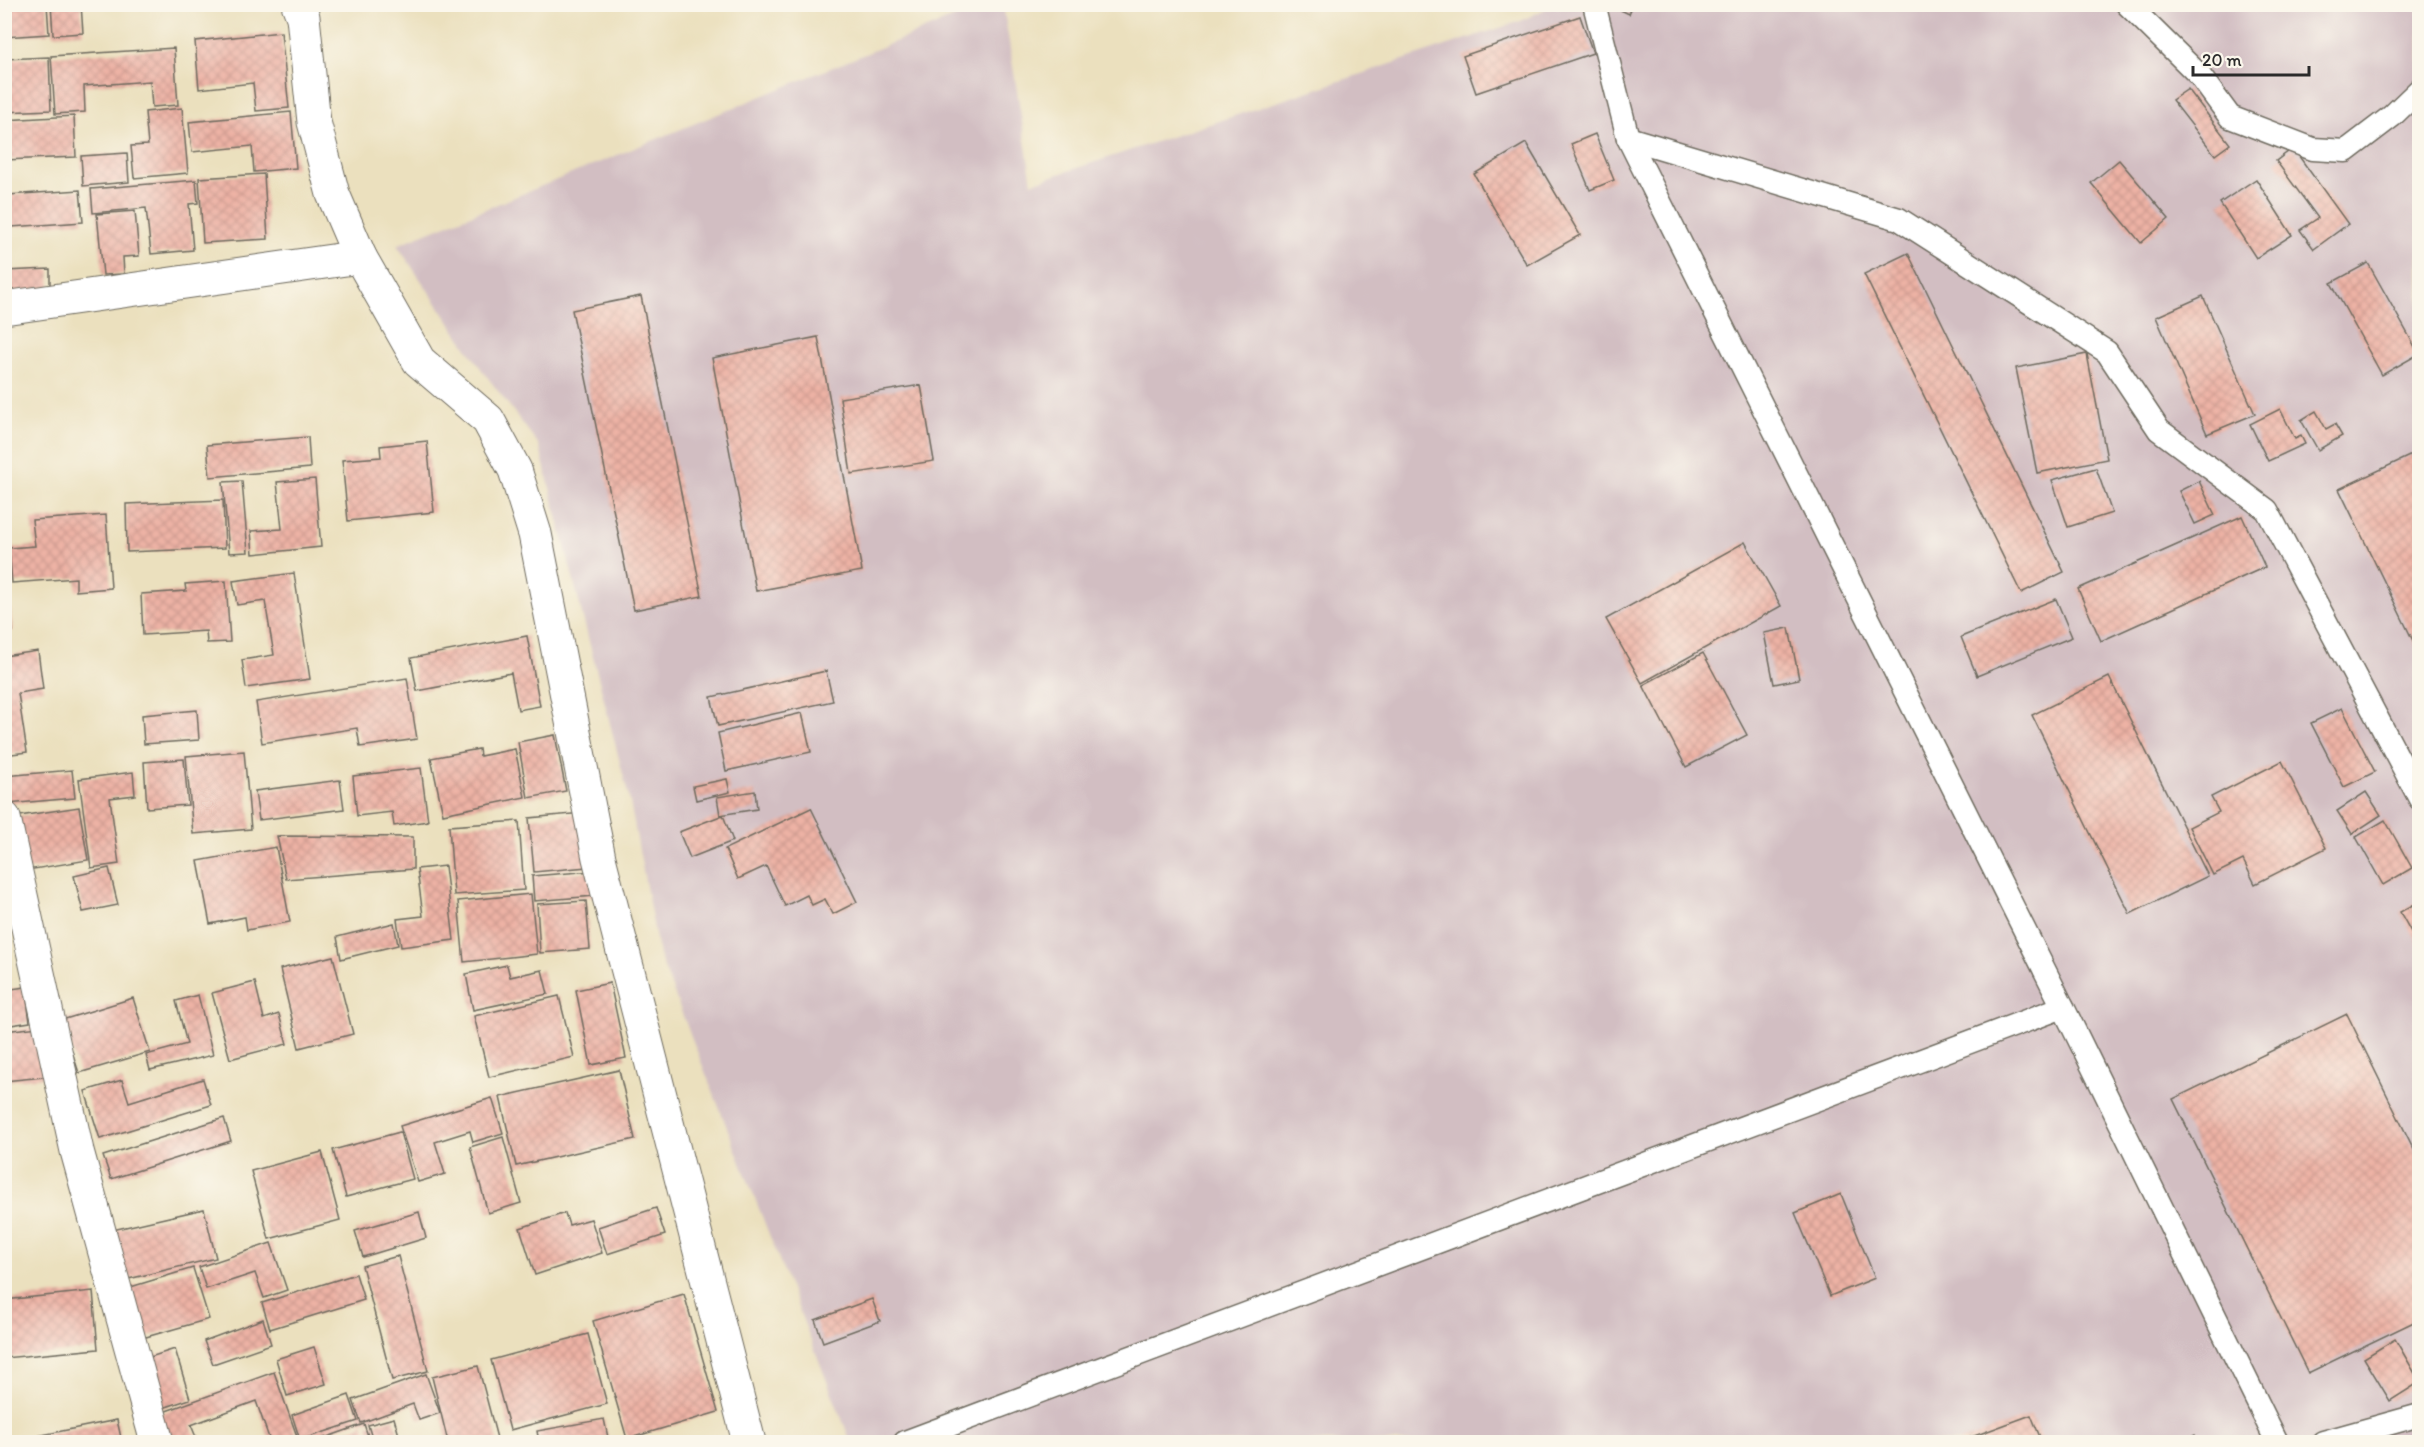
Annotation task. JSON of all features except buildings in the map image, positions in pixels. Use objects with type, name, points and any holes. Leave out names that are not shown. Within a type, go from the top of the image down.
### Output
[{"type":"street","points":[[298,4],[303,17],[314,122],[333,194],[360,257],[419,361],[488,420],[515,470],[535,534],[599,858],[749,1443]]},
{"type":"street","points":[[4,308],[360,257]]},
{"type":"street","points":[[4,818],[10,867],[77,1151],[157,1443]]},
{"type":"lane","points":[[1594,4],[1628,138],[2064,1007],[2277,1443]]},
{"type":"lane","points":[[2127,4],[2200,76],[2230,117],[2313,149],[2346,151],[2392,116],[2420,89]]},
{"type":"lane","points":[[1628,138],[1899,219],[2107,352],[2159,430],[2267,510],[2420,799]]},
{"type":"lane","points":[[905,1443],[2064,1007]]},
{"type":"lane","points":[[2322,1443],[2420,1415]]},
{"type":"shaded area","points":[[985,5],[1003,5],[1032,183],[1521,21],[1553,5],[2419,5],[2419,1442],[851,1442],[659,955],[630,802],[539,445],[482,370],[397,245]]}]
